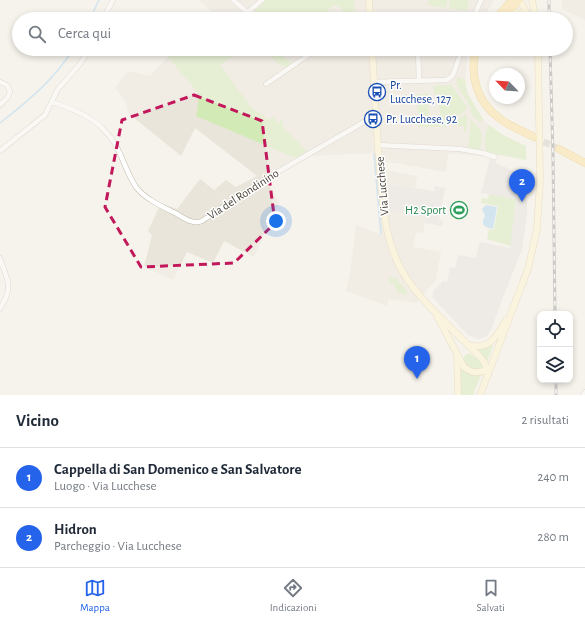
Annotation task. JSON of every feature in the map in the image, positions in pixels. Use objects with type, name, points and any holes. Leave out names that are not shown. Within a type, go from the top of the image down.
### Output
[{"type":"main road","points":[[502,12],[512,0]]},
{"type":"main road","points":[[510,11],[520,0]]},
{"type":"main road","points":[[474,56],[473,63],[475,84],[486,106],[506,122],[534,137]]},
{"type":"main road","points":[[559,149],[585,163]]},
{"type":"street","points":[[106,12],[112,0]]},
{"type":"street","points":[[233,0],[247,12],[262,0]]},
{"type":"street","points":[[369,0],[370,12]]},
{"type":"street","points":[[476,12],[481,0]]},
{"type":"street","points":[[520,0],[526,12]]},
{"type":"street","points":[[531,1],[534,12]]},
{"type":"street","points":[[510,11],[516,12]]},
{"type":"street","points":[[0,151],[40,120],[47,112],[58,89],[85,56]]},
{"type":"street","points":[[266,84],[307,56]]},
{"type":"street","name":"Via Lucchese","points":[[372,56],[378,145],[385,221],[388,237],[394,254],[404,273],[415,289],[433,310],[482,359],[489,370],[478,373],[469,370],[462,364],[433,310]]},
{"type":"street","points":[[418,56],[419,81]]},
{"type":"street","points":[[374,82],[449,79],[454,73],[460,56]]},
{"type":"street","points":[[480,395],[528,269],[538,220],[540,186],[538,56]]},
{"type":"street","points":[[0,82],[7,85],[10,91],[8,97],[0,105]]},
{"type":"street","name":"Via del Rondinino","points":[[52,102],[72,109],[100,126],[117,145],[137,188],[162,206],[197,223],[262,181],[376,115]]},
{"type":"street","points":[[378,145],[460,149],[482,153],[494,158]]},
{"type":"street","points":[[0,258],[7,280],[8,289],[7,296],[0,308]]},
{"type":"street","points":[[467,344],[480,347],[489,344],[496,336],[513,309]]},
{"type":"street","name":"Via Lucchese","points":[[456,353],[458,395]]},
{"type":"highlighted area","points":[[194,95],[262,121],[275,223],[234,263],[141,267],[105,207],[122,120]]},
{"type":"shaded area","points":[[199,0],[494,0],[487,12],[212,12]]},
{"type":"shaded area","points":[[562,0],[585,0],[585,20],[573,14],[573,12],[568,12],[562,9]]},
{"type":"shaded area","points":[[169,56],[467,56],[465,80],[466,88],[480,116],[503,135],[526,146],[526,160],[487,153],[486,157],[453,153],[448,154],[446,172],[384,161],[384,170],[417,176],[415,188],[389,184],[409,214],[426,217],[423,234],[416,232],[413,247],[441,252],[436,280],[416,303],[388,299],[387,306],[346,291],[350,273],[356,225],[380,234],[373,153],[310,156],[266,181],[279,203],[254,257],[224,241],[213,263],[187,252],[173,280],[144,266],[152,235],[148,231],[161,203],[177,209],[200,179],[214,190],[226,180],[236,187],[257,176],[195,128],[181,156],[128,113],[126,102],[115,88],[128,71],[150,76]]},
{"type":"shaded area","points":[[490,158],[496,160],[496,163],[516,172],[522,177],[527,193],[527,214],[522,250],[492,328],[488,335],[478,339],[468,335],[432,297],[433,291],[443,281],[447,282],[450,267],[455,268],[458,255],[476,258],[479,244],[481,242],[510,248],[516,199],[481,193]]},
{"type":"shaded area","points":[[389,184],[434,191],[435,186],[445,188],[439,220],[443,221],[442,226],[425,223],[426,217],[389,210],[387,192],[389,189]]},
{"type":"green space","points":[[266,0],[353,0],[355,12],[343,12],[339,6],[337,7],[335,5],[326,12],[254,12]]},
{"type":"green space","points":[[429,0],[447,0],[446,8],[428,5]]},
{"type":"green space","points":[[450,0],[469,0],[467,11],[449,8]]},
{"type":"green space","points":[[232,56],[220,65],[250,106],[269,120],[273,117],[278,123],[281,120],[283,123],[283,128],[307,151],[297,157],[293,157],[196,116],[198,106],[197,92],[168,57]]},
{"type":"green space","points":[[271,56],[282,56],[285,60],[287,58],[291,63],[286,67],[275,61]]},
{"type":"green space","points":[[457,77],[465,80],[467,93],[483,119],[480,123],[472,114],[469,104],[460,91],[456,82]]},
{"type":"green space","points":[[451,85],[467,107],[466,110],[446,125],[446,127],[418,127],[417,94],[428,94],[429,119],[440,118],[439,94],[434,94],[434,86]]},
{"type":"green space","points":[[465,114],[467,117],[466,132],[463,132],[464,126],[451,125]]},
{"type":"green space","points":[[471,119],[482,133],[481,147],[477,151],[468,149]]},
{"type":"green space","points":[[489,125],[503,135],[526,146],[526,160],[486,152],[485,138]]},
{"type":"green space","points":[[489,194],[516,199],[511,246],[487,239],[489,229],[494,230],[498,206],[481,203],[482,198],[488,199]]},
{"type":"green space","points":[[389,278],[397,279],[407,291],[406,295],[398,293],[394,284],[390,283]]},
{"type":"green space","points":[[491,345],[493,346],[488,360],[486,360],[476,350]]},
{"type":"green space","points":[[469,353],[481,362],[483,367],[482,370],[475,370],[466,366],[464,356]]},
{"type":"green space","points":[[460,367],[473,375],[481,375],[473,395],[461,395]]},
{"type":"water","points":[[486,205],[497,207],[493,229],[486,227],[483,224],[485,216],[482,209]]},
{"type":"waterway","points":[[93,12],[99,0]]},
{"type":"waterway","points":[[0,123],[49,80],[69,56]]},
{"type":"waterway","points":[[374,154],[381,234]]},
{"type":"tunnel","points":[[534,137],[559,149]]},
{"type":"railway","points":[[549,0],[549,12]]},
{"type":"railway","points":[[550,56],[555,311]]},
{"type":"railway","points":[[556,383],[556,395]]},
{"type":"place","name":"Pr. Lucchese, 127","points":[[377,92]]},
{"type":"place","name":"Pr. Lucchese, 92","points":[[373,119]]},
{"type":"place","name":"Hidron","points":[[522,202]]},
{"type":"place","name":"H2 Sport","points":[[459,210]]},
{"type":"place","name":"Cappella di San Domenico e San Salvatore","points":[[417,379]]}]
